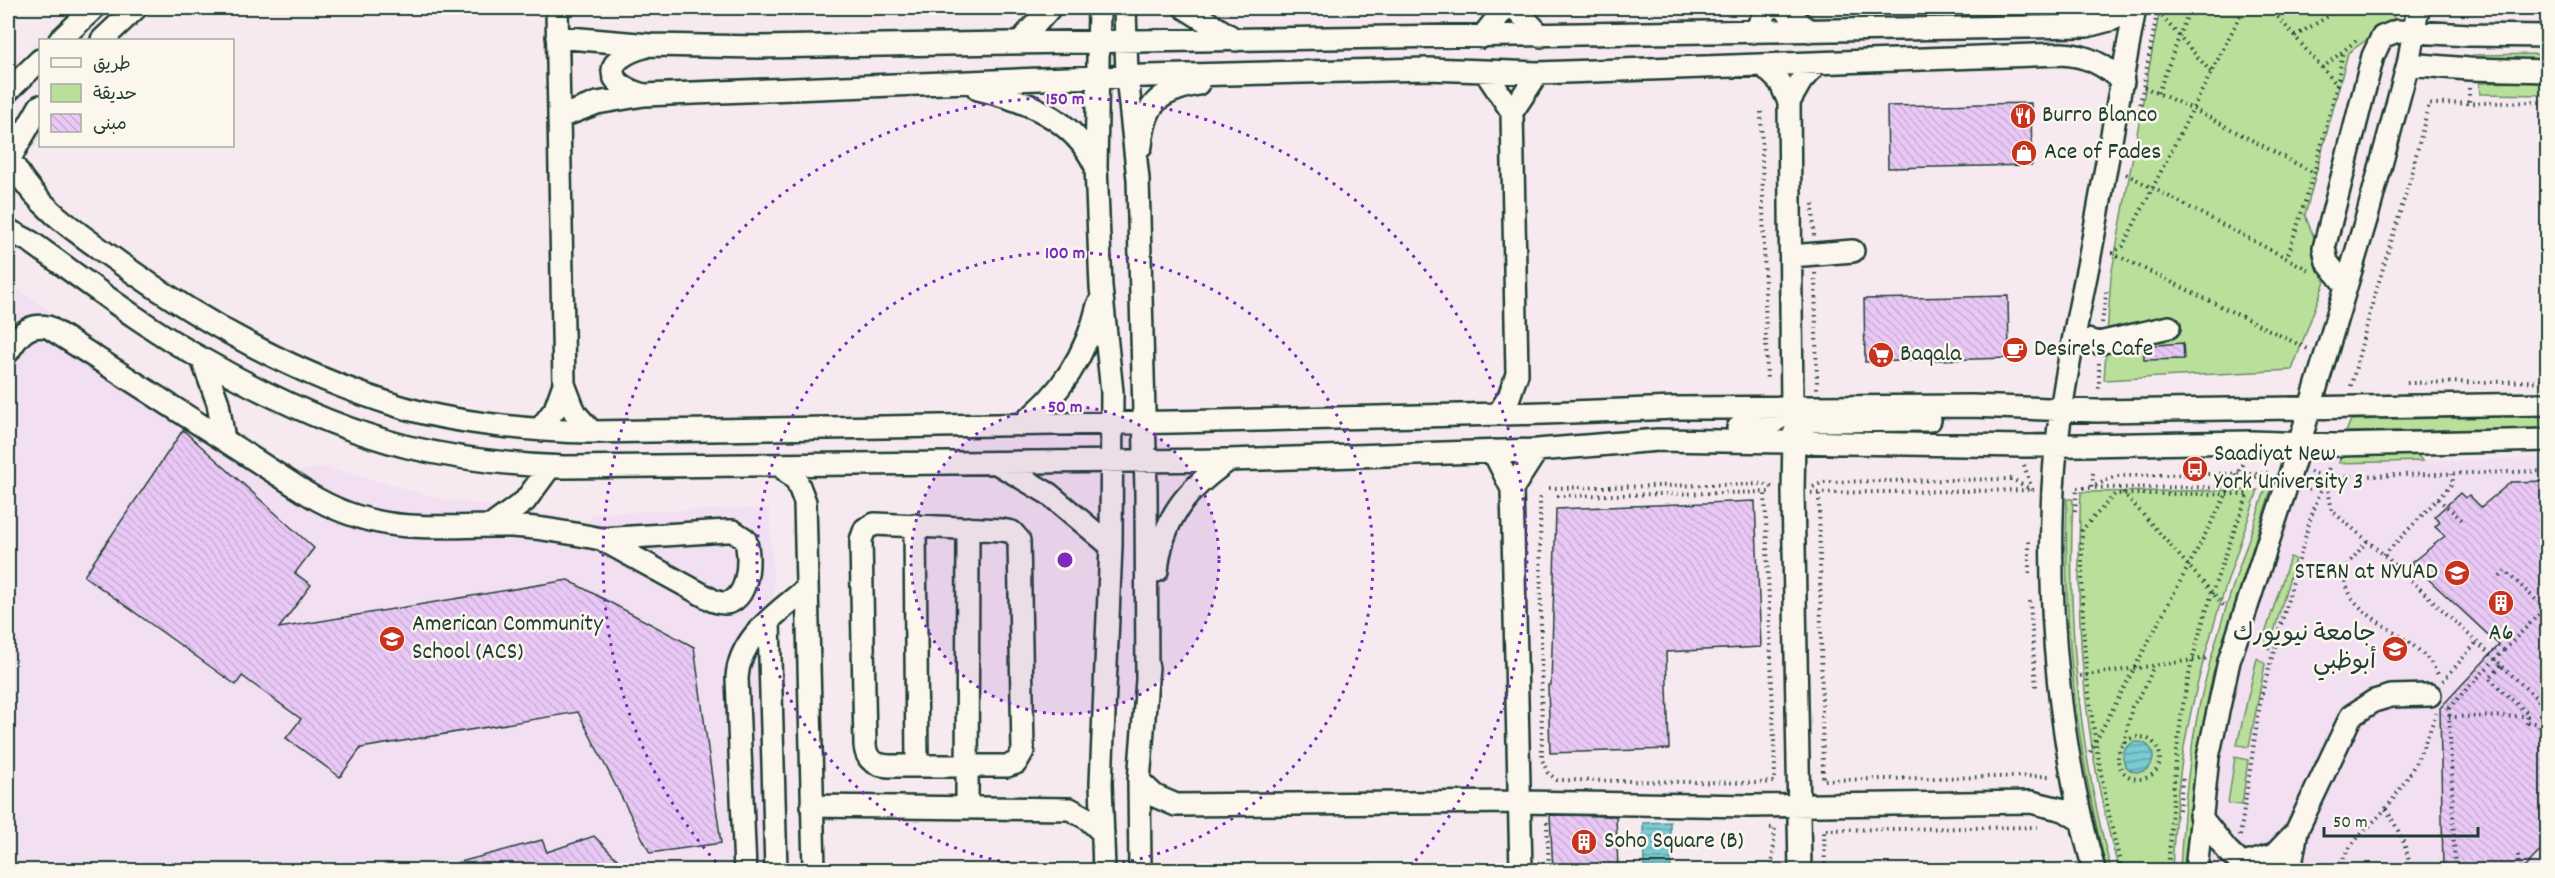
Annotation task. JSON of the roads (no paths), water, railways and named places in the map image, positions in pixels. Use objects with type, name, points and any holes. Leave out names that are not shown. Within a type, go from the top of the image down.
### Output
[{"type":"street","points":[[61,39],[94,8]]},
{"type":"street","points":[[103,39],[136,8]]},
{"type":"street","points":[[557,8],[564,384],[575,413],[592,432]]},
{"type":"street","points":[[1019,44],[1050,8]]},
{"type":"street","points":[[1099,8],[1096,166],[1101,287],[1112,392],[1111,546],[1101,783],[1104,870]]},
{"type":"street","points":[[1125,8],[1127,76],[1138,179],[1146,423],[1143,460],[1146,490],[1147,680]]},
{"type":"street","points":[[1185,8],[1236,40]]},
{"type":"street","points":[[1482,37],[1506,8]]},
{"type":"street","points":[[1515,8],[1541,36]]},
{"type":"street","points":[[1754,32],[1769,8]]},
{"type":"street","points":[[1784,8],[1809,31]]},
{"type":"street","points":[[557,38],[650,45],[769,47],[2087,26],[2114,19],[2135,8]]},
{"type":"street","points":[[2094,870],[2080,820],[2082,767],[2059,681],[2054,602],[2054,489],[2061,410],[2135,8]]},
{"type":"street","points":[[2196,870],[2208,758],[2229,661],[2299,443],[2374,192],[2408,64],[2418,8]]},
{"type":"street","points":[[2346,286],[2327,262],[2324,248],[2373,56],[2382,37],[2397,31],[2547,36]]},
{"type":"street","points":[[644,95],[619,86],[614,76],[614,66],[620,56],[650,45]]},
{"type":"street","points":[[560,117],[597,103],[644,95],[1127,76],[1428,69],[1486,73],[1538,73],[2061,54],[2085,57],[2099,63],[2123,82]]},
{"type":"street","points":[[8,91],[39,61]]},
{"type":"street","points":[[1790,102],[1802,81],[1817,63]]},
{"type":"street","points":[[2408,64],[2469,69],[2547,71]]},
{"type":"street","points":[[1658,440],[1697,431],[1769,426],[1792,406],[1790,102],[1779,81],[1763,66]]},
{"type":"street","points":[[1138,179],[1143,126],[1146,114],[1155,102],[1176,88],[1258,73]]},
{"type":"street","points":[[1486,73],[1512,112],[1517,374],[1509,397],[1497,414]]},
{"type":"street","points":[[1512,112],[1538,73]]},
{"type":"street","points":[[942,84],[990,92],[1034,106],[1080,140],[1096,166]]},
{"type":"street","points":[[8,191],[11,153],[39,108]]},
{"type":"street","points":[[11,153],[40,202],[123,265],[220,328],[297,369],[400,407],[447,417],[540,429],[592,432],[1146,423],[1792,406],[1972,406],[2097,411],[2547,404]]},
{"type":"street","points":[[8,231],[31,242],[202,359],[268,393],[376,437],[461,457],[549,467],[1229,460],[1537,450],[1658,440],[2058,445],[2547,440]]},
{"type":"street","points":[[1791,256],[1853,251]]},
{"type":"street","points":[[1020,425],[1045,405],[1075,365],[1092,327],[1101,287]]},
{"type":"street","points":[[8,352],[25,330],[40,326],[48,327],[327,505],[366,521],[408,527],[491,526],[558,531],[601,539],[733,531],[745,539],[747,546],[743,590],[736,600],[720,603],[601,539]]},
{"type":"street","points":[[2074,337],[2099,343],[2169,327]]},
{"type":"street","points":[[202,359],[218,403],[224,440]]},
{"type":"street","points":[[1517,374],[1527,395],[1544,414]]},
{"type":"street","points":[[540,429],[555,409],[564,384]]},
{"type":"street","points":[[1800,870],[1793,441],[1797,427],[1812,421],[1940,420],[1961,413],[1972,406]]},
{"type":"street","points":[[1512,489],[1537,450]]},
{"type":"street","points":[[1493,451],[1512,489],[1521,870]]},
{"type":"street","points":[[1140,870],[1139,781],[1159,548],[1178,506],[1193,489],[1229,460]]},
{"type":"street","points":[[805,501],[814,480],[830,463]]},
{"type":"street","points":[[995,463],[1049,494],[1111,546]]},
{"type":"street","points":[[781,466],[796,481],[805,501],[814,870]]},
{"type":"street","points":[[491,526],[525,501],[549,467]]},
{"type":"street","points":[[525,501],[539,519],[558,531]]},
{"type":"street","points":[[875,524],[968,528],[1007,530],[1016,535],[1021,544],[1023,752],[1019,760],[1011,766],[877,764],[865,751],[862,534],[869,526],[875,524]]},
{"type":"street","points":[[915,525],[917,766]]},
{"type":"street","points":[[967,806],[968,528]]},
{"type":"street","points":[[746,870],[738,668],[743,649],[749,640],[807,588]]},
{"type":"street","points":[[768,622],[776,870]]},
{"type":"street","points":[[2292,870],[2297,830],[2351,716],[2374,700],[2391,696],[2434,700]]},
{"type":"street","points":[[2031,802],[2050,795],[2082,767]]},
{"type":"street","points":[[1139,781],[1155,796],[1176,805],[1521,802],[1798,806],[2031,802],[2049,804],[2080,820]]},
{"type":"street","points":[[1070,809],[1088,798],[1101,783]]},
{"type":"street","points":[[1139,835],[1155,817],[1176,805]]},
{"type":"street","points":[[812,806],[967,806],[1070,809],[1088,819],[1102,834]]},
{"type":"street","points":[[2200,816],[2227,850],[2245,867],[2274,855],[2297,830]]},
{"type":"water","points":[[2138,742],[2144,743],[2152,751],[2152,763],[2144,771],[2138,772],[2132,771],[2124,763],[2123,757],[2124,751],[2132,743]]},
{"type":"water","points":[[1670,822],[1671,870],[1644,870],[1643,823]]},
{"type":"place","name":"Burro Blanco","points":[[2023,116]]},
{"type":"place","name":"Ace of Fades","points":[[2024,153]]},
{"type":"place","name":"Desire's Cafe","points":[[2015,350]]},
{"type":"place","name":"Baqala","points":[[1881,355]]},
{"type":"place","name":"Saadiyat New York University 3","points":[[2195,469]]},
{"type":"place","name":"STERN at NYUAD","points":[[2457,573]]},
{"type":"place","name":"A6","points":[[2501,603]]},
{"type":"place","name":"American Community School (ACS)","points":[[392,639]]},
{"type":"place","name":"جامعة نيويورك أبوظبي","points":[[2395,649]]},
{"type":"place","name":"Soho Square (B)","points":[[1584,842]]}]
